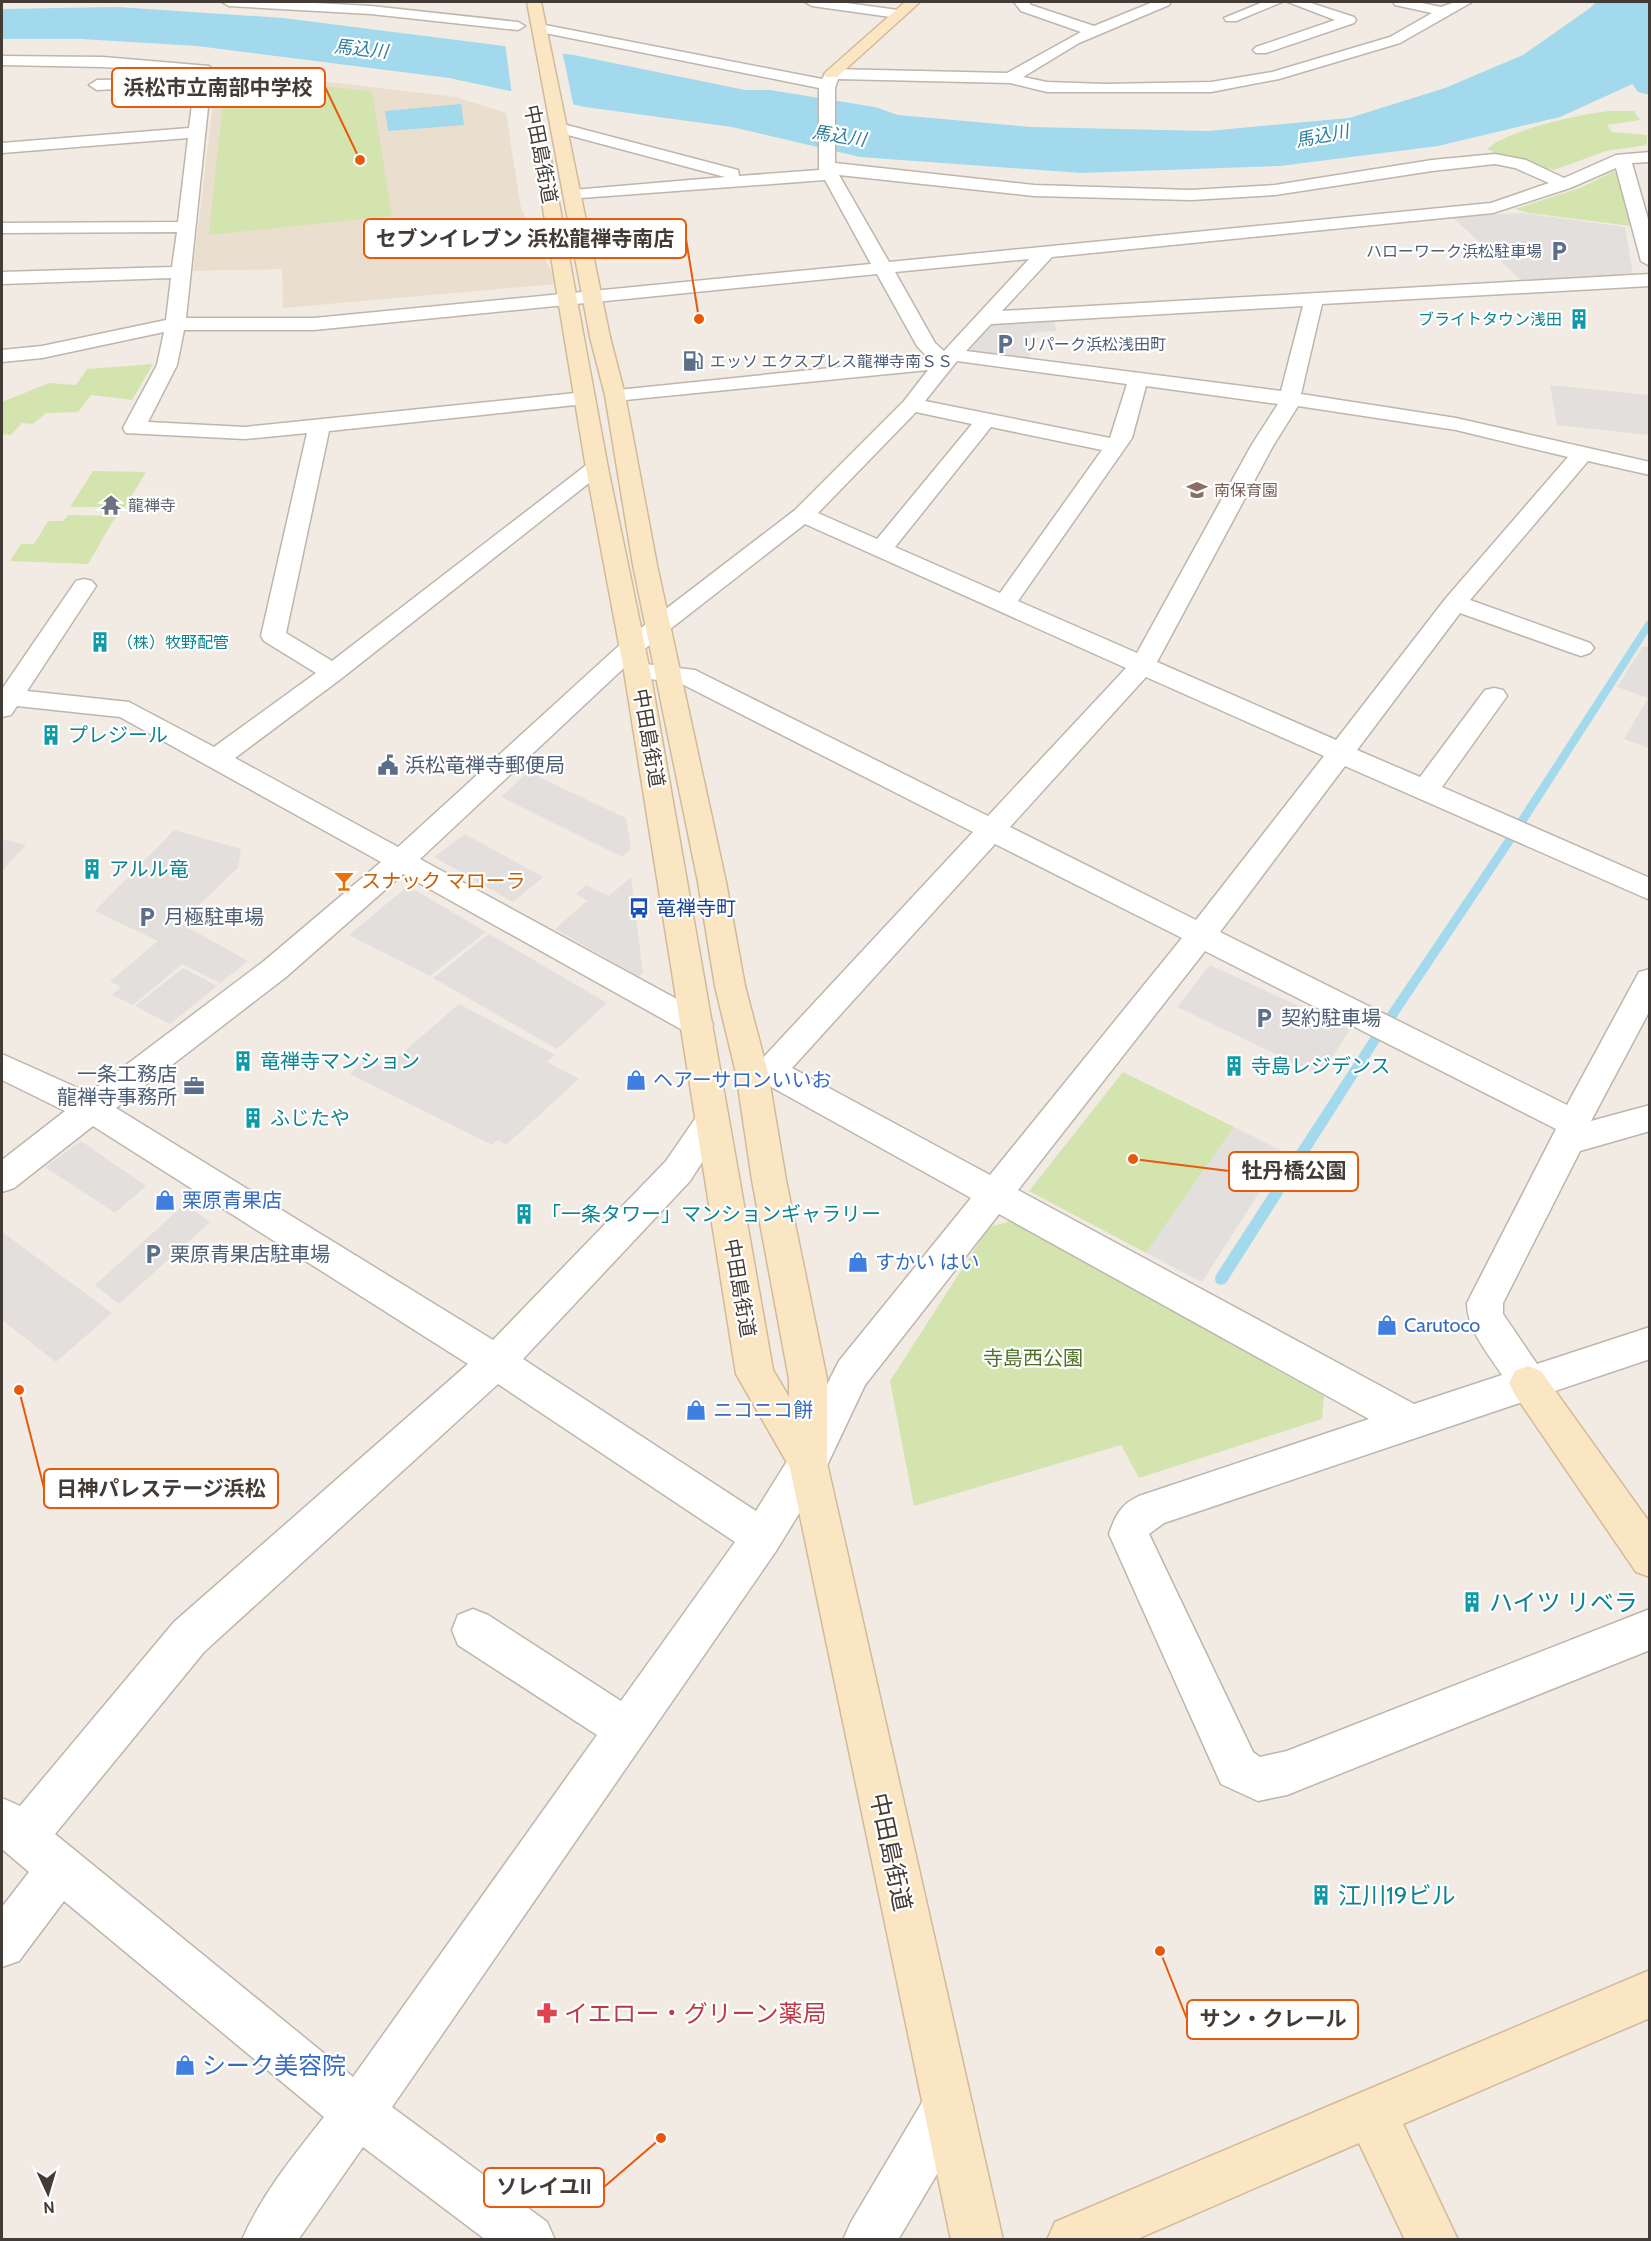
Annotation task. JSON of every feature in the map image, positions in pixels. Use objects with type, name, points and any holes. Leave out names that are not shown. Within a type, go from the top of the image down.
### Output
[{"type":"street","points":[[229,2],[266,2],[520,33],[515,10]]},
{"type":"street","name":"中田島街道","points":[[534,2],[540,31],[549,116],[580,298],[615,395],[658,625],[712,882],[730,986],[761,1072],[769,1180],[808,1379],[808,1463],[977,2240]]},
{"type":"street","points":[[812,2],[898,14]]},
{"type":"street","points":[[913,2],[829,82],[829,170],[927,346],[949,358]]},
{"type":"street","points":[[1021,2],[1026,8],[1095,31]]},
{"type":"street","points":[[1010,78],[1095,31],[1141,14],[1164,2]]},
{"type":"street","points":[[1231,18],[1275,2]]},
{"type":"street","points":[[1261,50],[1349,20],[1296,2]]},
{"type":"street","points":[[1400,2],[1441,11],[1448,11],[1465,2]]},
{"type":"street","points":[[540,31],[829,82],[1010,78],[1047,87],[1181,90],[1234,84],[1274,76],[1395,40],[1440,15],[1441,11]]},
{"type":"street","points":[[2,60],[104,62],[204,69],[197,84],[197,132],[167,365],[134,428],[245,434],[585,398]]},
{"type":"street","points":[[97,85],[167,84]]},
{"type":"street","points":[[549,116],[754,180]]},
{"type":"street","name":"中田島街道","points":[[549,116],[573,195],[585,398],[635,659],[755,1374],[808,1463]]},
{"type":"street","points":[[2,148],[197,132]]},
{"type":"street","points":[[2,356],[42,352],[174,324],[314,324],[1493,208],[1636,158],[1650,261]]},
{"type":"street","points":[[573,195],[754,180],[829,170],[1007,190],[1202,195],[1300,188],[1495,159],[1521,164],[1564,184]]},
{"type":"street","points":[[2,228],[184,227]]},
{"type":"street","points":[[2,1178],[275,969],[635,659],[658,625],[803,515],[911,405],[984,318],[1046,252]]},
{"type":"street","points":[[2,278],[179,272]]},
{"type":"street","points":[[984,318],[1650,280]]},
{"type":"street","points":[[1314,299],[1291,399],[1272,435],[1262,446],[1142,666],[761,1072],[996,1193],[1410,1422]]},
{"type":"street","points":[[615,395],[949,358],[1291,399],[1456,424],[1650,469]]},
{"type":"street","points":[[1004,604],[1124,433],[1138,380]]},
{"type":"street","points":[[911,405],[1115,446]]},
{"type":"street","points":[[881,549],[987,420]]},
{"type":"street","points":[[319,426],[273,636],[333,673]]},
{"type":"street","points":[[268,2240],[312,2173],[358,2113],[762,1537],[808,1463],[852,1373],[1202,934],[1455,603],[1582,454]]},
{"type":"street","points":[[215,759],[333,673],[597,468]]},
{"type":"street","points":[[803,515],[1142,666],[1515,828],[1650,890]]},
{"type":"street","points":[[5,701],[84,586]]},
{"type":"street","points":[[1455,603],[1581,648]]},
{"type":"street","points":[[635,659],[668,672],[686,675],[1202,934],[1380,1025],[1571,1132],[1650,1118]]},
{"type":"street","points":[[1425,790],[1494,696]]},
{"type":"street","points":[[5,701],[120,708],[697,1024]]},
{"type":"street","points":[[1650,980],[1485,1303],[1485,1317],[1528,1383],[1650,1558]]},
{"type":"street","points":[[2,1066],[93,1110],[496,1362],[762,1537]]},
{"type":"street","points":[[529,2240],[358,2113],[12,1829],[189,1637],[496,1362],[678,1171],[711,1122]]},
{"type":"street","points":[[1650,1343],[1158,1507],[1143,1513],[1132,1522],[1129,1534],[1237,1768],[1258,1779],[1287,1773],[1650,1629]]},
{"type":"street","points":[[472,1630],[626,1729]]},
{"type":"street","points":[[2,1944],[60,1869]]},
{"type":"street","points":[[1073,2240],[1650,1994]]},
{"type":"street","points":[[869,2240],[948,2107]]},
{"type":"street","points":[[1371,2113],[1431,2240]]},
{"type":"shaded area","points":[[217,69],[456,97],[506,113],[521,208],[557,284],[283,308],[282,269],[193,271]]},
{"type":"shaded area","name":"ハローワーク浜松駐車場","points":[[1522,213],[1625,227],[1633,275],[1522,281],[1452,217]]},
{"type":"shaded area","name":"リパーク浜松浅田町","points":[[1054,321],[1057,331],[1031,333],[1029,337],[1039,338],[1028,358],[969,350],[990,324]]},
{"type":"shaded area","points":[[1550,385],[1649,395],[1649,435],[1557,425]]},
{"type":"shaded area","points":[[1643,646],[1649,648],[1649,748],[1624,739],[1648,698],[1617,687]]},
{"type":"shaded area","points":[[528,772],[626,818],[631,849],[622,857],[501,797]]},
{"type":"shaded area","name":"月極駐車場","points":[[174,830],[241,849],[238,868],[180,923],[248,961],[220,983],[182,964],[133,1005],[112,995],[121,987],[110,981],[158,941],[95,911]]},
{"type":"shaded area","points":[[465,834],[543,877],[513,902],[434,857]]},
{"type":"shaded area","points":[[2,839],[26,845],[2,871]]},
{"type":"shaded area","points":[[631,877],[643,974],[638,976],[555,929],[587,901],[576,894],[586,885],[609,896]]},
{"type":"shaded area","points":[[408,886],[486,932],[430,976],[349,935]]},
{"type":"shaded area","points":[[489,934],[607,1003],[557,1049],[433,978]]},
{"type":"shaded area","name":"契約駐車場","points":[[1210,965],[1350,1030],[1320,1075],[1177,1007]]},
{"type":"shaded area","points":[[183,968],[217,986],[170,1024],[135,1006]]},
{"type":"shaded area","points":[[459,1004],[555,1055],[547,1062],[579,1079],[506,1145],[498,1140],[492,1145],[350,1074],[365,1059],[385,1068]]},
{"type":"shaded area","points":[[1234,1127],[1285,1152],[1202,1282],[1146,1253]]},
{"type":"shaded area","points":[[81,1141],[146,1186],[115,1213],[45,1167]]},
{"type":"shaded area","name":"栗原青果店駐車場","points":[[185,1204],[210,1222],[119,1304],[95,1285]]},
{"type":"shaded area","points":[[2,1232],[112,1313],[56,1362],[2,1320]]},
{"type":"green space","points":[[252,76],[372,92],[392,216],[209,235],[225,81]]},
{"type":"green space","points":[[1609,111],[1634,111],[1640,120],[1607,125],[1612,132],[1647,135],[1647,145],[1606,151],[1554,170],[1503,156],[1487,149],[1527,129],[1563,119]]},
{"type":"green space","points":[[1613,172],[1619,173],[1631,226],[1529,213],[1515,209],[1580,188]]},
{"type":"green space","points":[[153,364],[132,400],[91,395],[78,412],[46,413],[33,424],[22,423],[11,435],[2,434],[2,402],[49,383],[76,385],[87,369]]},
{"type":"green space","points":[[93,471],[146,472],[125,507],[70,507]]},
{"type":"green space","points":[[68,515],[116,516],[88,564],[10,561],[21,544],[34,544],[48,521],[63,521]]},
{"type":"green space","points":[[1123,1072],[1234,1127],[1146,1253],[1029,1191]]},
{"type":"green space","name":"寺島西公園","points":[[1012,1221],[1324,1396],[1322,1419],[1139,1478],[1121,1445],[914,1506],[890,1381],[989,1227]]},
{"type":"water","name":"馬込川","points":[[1596,2],[1649,2],[1650,76],[1560,117],[1438,146],[1280,166],[1082,173],[860,157],[732,127],[585,107],[449,78],[197,46],[81,39],[2,39],[2,9],[118,7],[283,18],[574,55],[745,90],[770,90],[875,107],[898,115],[1031,127],[1208,131],[1349,118],[1445,88],[1523,55]]},
{"type":"water","points":[[461,104],[464,125],[388,131],[385,111]]},
{"type":"pier","points":[[505,43],[562,50],[574,108],[512,95]]},
{"type":"waterway","points":[[1633,22],[1643,37],[1650,85]]},
{"type":"waterway","points":[[1390,1018],[1511,838],[1650,622]]},
{"type":"waterway","points":[[1221,1279],[1376,1038]]},
{"type":"place","name":"浜松市立南部中学校","points":[[360,160]]},
{"type":"place","name":"ハローワーク浜松駐車場","points":[[1559,251]]},
{"type":"place","name":"セブンイレブン 浜松龍禅寺南店","points":[[699,319]]},
{"type":"place","name":"ブライトタウン浅田","points":[[1579,319]]},
{"type":"place","name":"リパーク浜松浅田町","points":[[1005,344]]},
{"type":"place","name":"エッソ エクスプレス龍禅寺南ＳＳ","points":[[693,361]]},
{"type":"place","name":"南保育園","points":[[1197,490]]},
{"type":"place","name":"龍禅寺","points":[[111,505]]},
{"type":"place","name":"（株）牧野配管","points":[[100,642]]},
{"type":"place","name":"プレジール","points":[[51,735]]},
{"type":"place","name":"浜松竜禅寺郵便局","points":[[388,765]]},
{"type":"place","name":"アルル竜","points":[[92,869]]},
{"type":"place","name":"スナック マローラ","points":[[344,881]]},
{"type":"place","name":"竜禅寺町","points":[[639,908]]},
{"type":"place","name":"月極駐車場","points":[[147,917]]},
{"type":"place","name":"契約駐車場","points":[[1264,1018]]},
{"type":"place","name":"竜禅寺マンション","points":[[243,1061]]},
{"type":"place","name":"寺島レジデンス","points":[[1234,1066]]},
{"type":"place","name":"ヘアーサロンいいお","points":[[636,1080]]},
{"type":"place","name":"一条工務店 龍禅寺事務所","points":[[194,1086]]},
{"type":"place","name":"ふじたや","points":[[253,1118]]},
{"type":"place","name":"牡丹橋公園","points":[[1133,1159]]},
{"type":"place","name":"栗原青果店","points":[[165,1200]]},
{"type":"place","name":"「一条タワー」マンションギャラリー","points":[[524,1214]]},
{"type":"place","name":"栗原青果店駐車場","points":[[153,1254]]},
{"type":"place","name":"すかい はい","points":[[858,1262]]},
{"type":"place","name":"Carutoco","points":[[1387,1325]]},
{"type":"place","name":"日神パレステージ浜松","points":[[19,1390]]},
{"type":"place","name":"ニコニコ餅","points":[[696,1410]]},
{"type":"place","name":"ハイツ リベラ","points":[[1472,1602]]},
{"type":"place","name":"江川19ビル","points":[[1321,1895]]},
{"type":"place","name":"サン・クレール","points":[[1160,1951]]},
{"type":"place","name":"イエロー・グリーン薬局","points":[[547,2013]]},
{"type":"place","name":"シーク美容院","points":[[185,2065]]},
{"type":"place","name":"ソレイユII","points":[[661,2138]]}]
